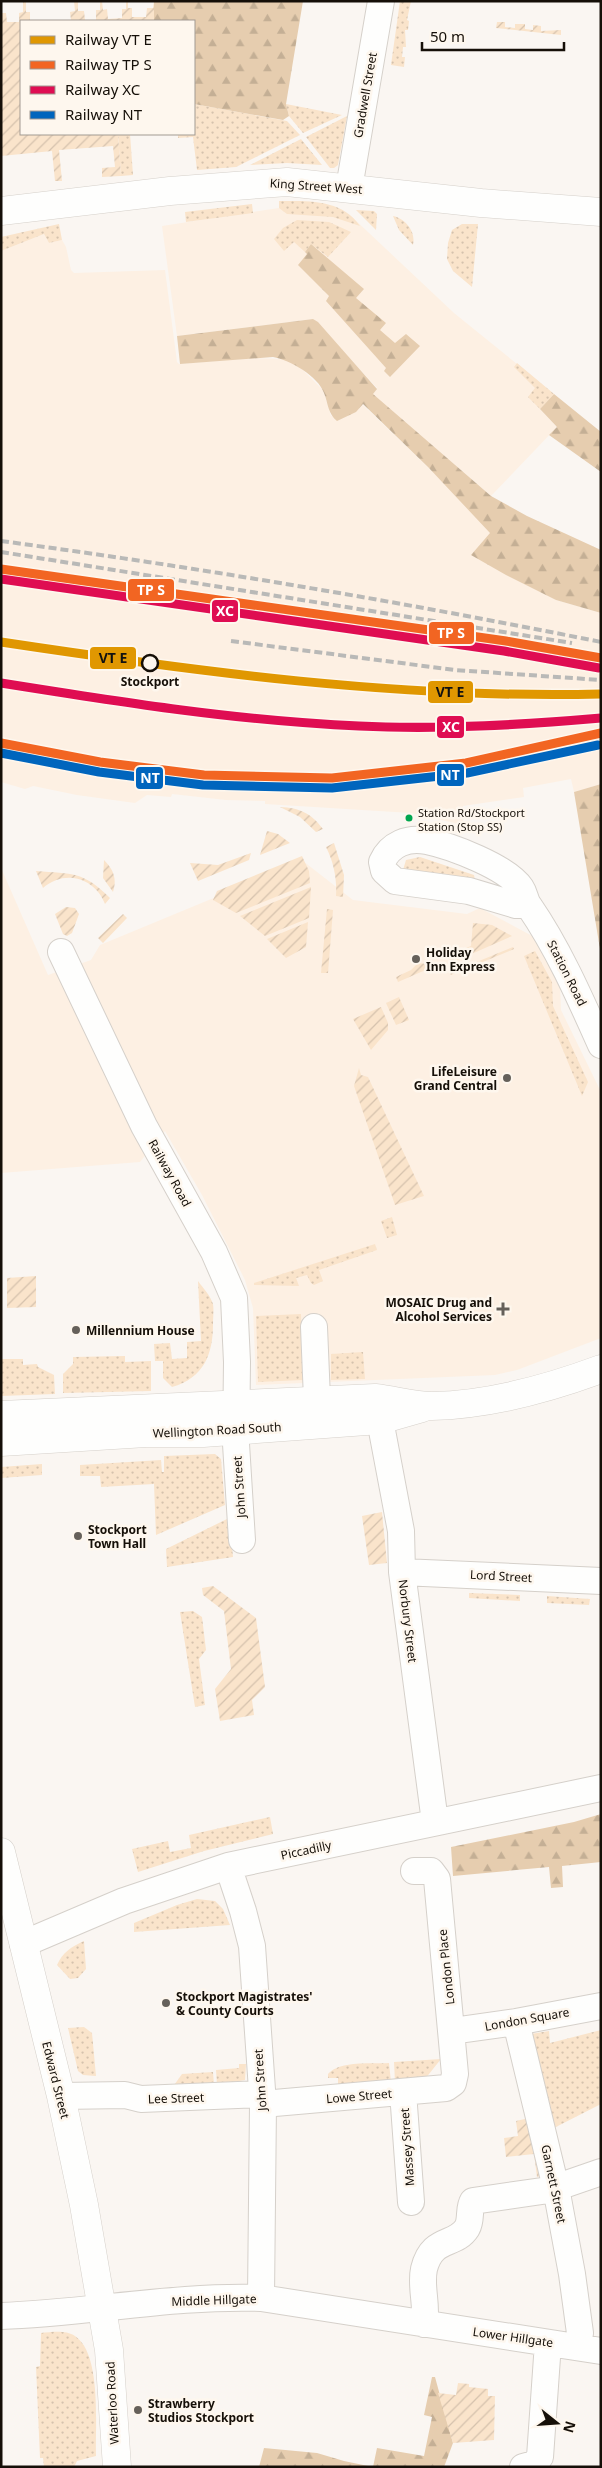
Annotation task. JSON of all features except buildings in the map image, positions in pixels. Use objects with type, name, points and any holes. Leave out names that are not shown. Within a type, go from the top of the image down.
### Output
[{"type":"main road","name":"King Street West","points":[[1,211],[266,182],[287,182],[481,203],[601,212]]},
{"type":"main road","name":"Wellington Road South","points":[[1,1415],[237,1404],[380,1420],[430,1406],[481,1402],[536,1390],[601,1370]]},
{"type":"main road","name":"Wellington Road South","points":[[1,1442],[237,1431],[375,1398],[430,1406]]},
{"type":"main road","name":"Edward Street","points":[[1,1852],[61,2096],[84,2205],[102,2309]]},
{"type":"main road","name":"Waterloo Road","points":[[102,2309],[114,2390],[113,2425],[117,2467]]},
{"type":"street","name":"Gradwell Street","points":[[349,188],[381,1]]},
{"type":"street","name":"Station Road","points":[[528,905],[516,905],[478,892],[395,881],[384,871],[382,862],[389,851],[399,844],[413,840],[454,848],[488,864],[521,888],[528,905],[545,930],[601,1045]]},
{"type":"street","points":[[478,892],[488,864]]},
{"type":"street","name":"Railway Road","points":[[61,952],[142,1121],[214,1252],[234,1298],[237,1404]]},
{"type":"street","points":[[314,1327],[318,1413]]},
{"type":"street","name":"John Street","points":[[237,1404],[242,1540]]},
{"type":"street","name":"Norbury Street","points":[[380,1420],[401,1531],[402,1572],[435,1822]]},
{"type":"street","name":"Lord Street","points":[[402,1572],[601,1581]]},
{"type":"street","name":"Piccadilly","points":[[23,1944],[124,1901],[228,1866],[600,1787]]},
{"type":"street","name":"John Street","points":[[228,1866],[250,1935],[262,2099],[261,2298]]},
{"type":"street","name":"London Place","points":[[414,1871],[431,1870],[437,1879],[452,2031],[455,2074],[453,2083]]},
{"type":"street","name":"London Square","points":[[452,2031],[516,2022],[601,2006]]},
{"type":"street","name":"Garnett Street","points":[[516,2022],[556,2188],[574,2284],[580,2332],[590,2349]]},
{"type":"street","name":"Lowe Street","points":[[262,2099],[403,2092],[446,2088],[453,2083]]},
{"type":"street","name":"Massey Street","points":[[403,2092],[411,2202]]},
{"type":"street","name":"Lee Street","points":[[61,2096],[126,2095],[141,2099],[262,2099]]},
{"type":"street","points":[[424,2324],[426,2316],[424,2274],[427,2261],[438,2246],[463,2233],[468,2227],[473,2201],[556,2188],[601,2172]]},
{"type":"street","name":"Middle Hillgate","points":[[1,2316],[224,2298],[261,2298],[424,2324]]},
{"type":"street","name":"Lower Hillgate","points":[[424,2324],[590,2349]]},
{"type":"street","points":[[523,2467],[534,2464],[540,2457],[548,2343]]},
{"type":"shaded area","points":[[23,1],[26,1],[26,12],[30,12],[30,20],[20,20],[20,135],[118,135],[121,176],[102,177],[102,168],[115,167],[113,146],[59,150],[62,181],[55,181],[52,151],[1,156],[1,13],[6,13],[7,22],[19,22],[19,13],[23,12]]},
{"type":"shaded area","points":[[74,1],[78,1],[78,11],[84,11],[85,20],[71,20],[70,12],[75,11]]},
{"type":"shaded area","points":[[100,1],[102,1],[103,10],[107,9],[108,19],[122,18],[122,9],[126,9],[126,1],[128,1],[128,8],[132,8],[132,17],[146,17],[147,8],[153,8],[154,1],[154,20],[96,20],[96,10],[100,10]]},
{"type":"shaded area","points":[[400,1],[411,1],[407,20],[409,21],[408,30],[405,30],[406,47],[403,47],[404,67],[391,65]]},
{"type":"shaded area","points":[[497,22],[505,22],[505,27],[515,28],[515,24],[525,24],[525,29],[533,30],[533,25],[541,26],[541,31],[561,30],[561,35],[496,28]]},
{"type":"shaded area","points":[[195,104],[287,121],[300,135],[236,167],[197,170],[193,137],[178,138],[178,135],[195,135]]},
{"type":"shaded area","points":[[286,104],[342,115],[303,133],[289,116]]},
{"type":"shaded area","points":[[347,116],[338,165],[330,168],[306,137]]},
{"type":"shaded area","points":[[118,135],[130,135],[133,175],[121,176]]},
{"type":"shaded area","points":[[301,139],[322,165],[287,163],[250,165]]},
{"type":"shaded area","points":[[279,201],[324,203],[334,206],[353,217],[360,226],[333,217],[287,214],[279,208]]},
{"type":"shaded area","points":[[252,204],[253,213],[186,222],[185,212]]},
{"type":"shaded area","points":[[279,208],[351,216],[454,313],[554,394],[540,409],[557,427],[491,496],[372,394],[377,388],[313,319],[177,336],[162,226]]},
{"type":"shaded area","points":[[356,210],[374,211],[377,214],[376,230]]},
{"type":"shaded area","points":[[393,216],[402,220],[409,227],[413,235],[413,245],[399,230]]},
{"type":"shaded area","points":[[297,220],[329,222],[351,232],[328,257],[311,244],[305,252],[294,242],[284,251],[274,239],[283,228]]},
{"type":"shaded area","points":[[59,224],[62,240],[49,243],[44,234],[1,251],[1,237]]},
{"type":"shaded area","points":[[462,224],[478,224],[472,287],[453,271],[447,259],[448,243],[452,230]]},
{"type":"shaded area","points":[[44,234],[49,243],[62,240],[66,247],[71,270],[74,273],[165,270],[177,362],[179,364],[252,358],[284,359],[299,366],[323,390],[331,416],[362,404],[428,467],[556,600],[601,613],[601,784],[574,792],[571,779],[523,788],[524,797],[463,806],[463,825],[411,813],[265,804],[265,801],[226,800],[172,794],[171,797],[147,795],[135,803],[77,795],[33,786],[25,789],[1,782],[1,251]]},
{"type":"shaded area","points":[[517,363],[554,394],[540,409],[528,397],[535,388],[514,367]]},
{"type":"shaded area","points":[[280,807],[304,812],[323,829],[316,832],[300,817]]},
{"type":"shaded area","points":[[267,831],[278,834],[290,843],[260,855]]},
{"type":"shaded area","points":[[334,843],[344,875],[343,897],[336,896],[334,871],[326,847]]},
{"type":"shaded area","points":[[251,853],[249,860],[198,881],[190,863],[218,865]]},
{"type":"shaded area","points":[[302,856],[309,871],[310,883],[236,913],[213,900],[217,891]]},
{"type":"shaded area","points":[[420,857],[474,875],[475,880],[403,870],[406,860]]},
{"type":"shaded area","points":[[104,860],[114,875],[113,892],[103,878]]},
{"type":"shaded area","points":[[303,861],[353,900],[467,914],[480,908],[536,938],[560,984],[561,1010],[601,1092],[601,1338],[517,1370],[495,1375],[256,1385],[253,1308],[245,1280],[202,1195],[165,1131],[140,1162],[1,1173],[1,868],[48,975],[91,960],[100,945]]},
{"type":"shaded area","points":[[36,871],[69,874],[84,878],[101,889],[110,898],[105,904],[94,888],[78,879],[61,879],[43,888]]},
{"type":"shaded area","points":[[311,887],[309,918],[265,936],[240,916]]},
{"type":"shaded area","points":[[66,907],[75,908],[79,914],[72,933],[67,936],[63,934],[55,914]]},
{"type":"shaded area","points":[[327,909],[333,910],[328,973],[321,973]]},
{"type":"shaded area","points":[[123,914],[127,918],[103,943],[98,938]]},
{"type":"shaded area","points":[[308,922],[306,947],[286,958],[267,939]]},
{"type":"shaded area","points":[[473,923],[492,925],[512,936],[451,963],[447,955],[471,946]]},
{"type":"shaded area","points":[[513,947],[514,949],[451,975],[450,973]]},
{"type":"shaded area","points":[[535,951],[552,982],[553,1006],[588,1082],[582,1096],[524,956]]},
{"type":"shaded area","points":[[418,963],[437,965],[398,982],[396,977],[411,970]]},
{"type":"shaded area","points":[[399,997],[409,1020],[396,1025],[386,1003]]},
{"type":"shaded area","points":[[381,1007],[388,1023],[388,1030],[371,1050],[353,1019]]},
{"type":"shaded area","points":[[359,1068],[361,1075],[368,1077],[424,1196],[395,1205],[354,1086]]},
{"type":"shaded area","points":[[392,1217],[397,1235],[387,1238],[381,1221]]},
{"type":"shaded area","points":[[375,1244],[377,1250],[319,1270],[323,1281],[314,1285],[307,1275],[296,1278],[299,1286],[254,1285],[254,1283]]},
{"type":"shaded area","points":[[36,1276],[36,1307],[7,1308],[7,1278]]},
{"type":"shaded area","points":[[198,1281],[213,1304],[213,1335],[211,1345],[199,1371],[192,1378],[172,1387],[163,1378],[163,1361],[155,1361],[154,1344],[170,1343],[172,1359],[187,1358],[187,1342],[201,1341]]},
{"type":"shaded area","points":[[301,1314],[303,1380],[258,1382],[256,1316]]},
{"type":"shaded area","points":[[363,1352],[365,1379],[331,1380],[331,1354]]},
{"type":"shaded area","points":[[125,1356],[125,1362],[151,1361],[151,1391],[63,1393],[63,1374],[73,1364],[73,1357]]},
{"type":"shaded area","points":[[1,1359],[23,1359],[23,1365],[37,1364],[38,1367],[54,1375],[55,1394],[1,1396]]},
{"type":"shaded area","points":[[215,1454],[221,1459],[225,1505],[156,1535],[154,1484],[101,1487],[100,1476],[80,1476],[80,1465],[161,1460],[162,1472],[164,1472],[164,1456]]},
{"type":"shaded area","points":[[42,1464],[42,1475],[1,1478],[1,1467]]},
{"type":"shaded area","points":[[382,1512],[387,1563],[369,1565],[362,1516]]},
{"type":"shaded area","points":[[229,1518],[233,1557],[167,1567],[166,1549]]},
{"type":"shaded area","points":[[213,1586],[256,1618],[265,1687],[252,1700],[254,1715],[220,1721],[215,1689],[231,1669],[224,1611],[203,1595],[202,1588]]},
{"type":"shaded area","points":[[469,1593],[520,1595],[520,1601],[469,1598]]},
{"type":"shaded area","points":[[547,1596],[590,1599],[589,1605],[547,1603]]},
{"type":"shaded area","points":[[193,1611],[202,1617],[206,1650],[199,1659],[205,1705],[195,1707],[180,1612]]},
{"type":"shaded area","points":[[270,1817],[273,1834],[204,1851],[138,1872],[132,1849],[168,1841],[170,1852],[191,1848],[189,1835]]},
{"type":"shaded area","points":[[197,1899],[215,1901],[223,1909],[230,1925],[134,1932],[134,1923],[177,1905]]},
{"type":"shaded area","points":[[84,1941],[86,1969],[78,1978],[70,1979],[57,1965],[68,1950]]},
{"type":"shaded area","points":[[84,2027],[92,2033],[96,2076],[83,2075],[78,2071],[68,2028]]},
{"type":"shaded area","points":[[601,2030],[601,2104],[548,2131],[525,2035],[549,2031],[550,2043]]},
{"type":"shaded area","points":[[441,2059],[425,2079],[395,2082],[394,2062]]},
{"type":"shaded area","points":[[389,2063],[391,2082],[338,2087],[338,2078],[328,2078],[328,2074],[333,2070],[348,2065]]},
{"type":"shaded area","points":[[239,2064],[246,2064],[245,2080],[217,2085],[216,2070],[239,2068]]},
{"type":"shaded area","points":[[213,2072],[214,2085],[172,2088],[182,2074]]},
{"type":"shaded area","points":[[529,2118],[541,2176],[537,2177],[534,2154],[506,2157],[504,2138],[518,2136],[516,2121]]},
{"type":"shaded area","points":[[59,2332],[75,2336],[84,2345],[90,2358],[95,2392],[96,2456],[77,2461],[74,2467],[44,2467],[43,2458],[40,2458],[36,2367],[40,2366],[41,2333]]},
{"type":"shaded area","points":[[458,2383],[469,2384],[469,2387],[488,2389],[488,2396],[495,2396],[494,2440],[453,2443],[438,2393],[456,2395]]},
{"type":"green space","points":[[303,1],[286,104],[289,116],[283,120],[195,104],[195,20],[154,20],[154,2]]},
{"type":"green space","points":[[311,244],[364,289],[356,298],[386,323],[380,330],[395,343],[406,334],[420,346],[390,377],[384,371],[386,368],[326,301],[329,296],[298,265],[307,254],[305,252]]},
{"type":"green space","points":[[313,319],[318,322],[377,389],[373,394],[491,496],[527,516],[601,550],[601,613],[556,600],[471,555],[490,533],[428,467],[363,404],[356,412],[337,421],[332,415],[321,387],[310,375],[295,365],[273,357],[180,364],[177,336]]},
{"type":"green space","points":[[554,394],[601,432],[601,472],[549,435],[557,427],[540,409]]},
{"type":"green space","points":[[601,784],[601,955],[574,792]]},
{"type":"green space","points":[[601,1814],[601,1862],[562,1866],[563,1887],[551,1888],[549,1867],[453,1876],[451,1847],[574,1822]]},
{"type":"green space","points":[[432,2377],[435,2377],[453,2443],[444,2467],[373,2467],[377,2448],[424,2456],[432,2417],[424,2415]]},
{"type":"green space","points":[[264,2448],[317,2453],[373,2467],[259,2467]]},
{"type":"railway","points":[[1,541],[302,587],[452,613],[601,642]]},
{"type":"railway","points":[[1,552],[572,643]]},
{"type":"railway","points":[[231,641],[455,670],[601,680]]},
{"type":"transit line","points":[[1,569],[506,641],[601,658]]},
{"type":"transit line","points":[[1,642],[225,673],[375,688],[450,692],[601,694]]},
{"type":"transit line","points":[[1,743],[100,762],[204,775],[332,778],[466,763],[601,733]]},
{"type":"rail line","name":"XC","points":[[1,579],[504,651],[599,668]]},
{"type":"rail line","name":"XC","points":[[1,683],[180,710],[314,723],[389,727],[449,727],[510,725],[601,718]]},
{"type":"rail line","name":"NT","points":[[1,753],[99,772],[203,785],[332,788],[467,773],[598,745]]},
{"type":"place","name":"Stockport","points":[[150,663]]},
{"type":"place","name":"Station Rd/Stockport Station (Stop SS)","points":[[409,818]]},
{"type":"place","name":"Holiday Inn Express","points":[[416,959]]},
{"type":"place","name":"LifeLeisure Grand Central","points":[[507,1078]]},
{"type":"place","name":"MOSAIC Drug and Alcohol Services","points":[[503,1309]]},
{"type":"place","name":"Millennium House","points":[[76,1330]]},
{"type":"place","name":"Stockport Town Hall","points":[[78,1536]]},
{"type":"place","name":"Stockport Magistrates' & County Courts","points":[[166,2003]]},
{"type":"place","name":"Strawberry Studios Stockport","points":[[138,2410]]}]
